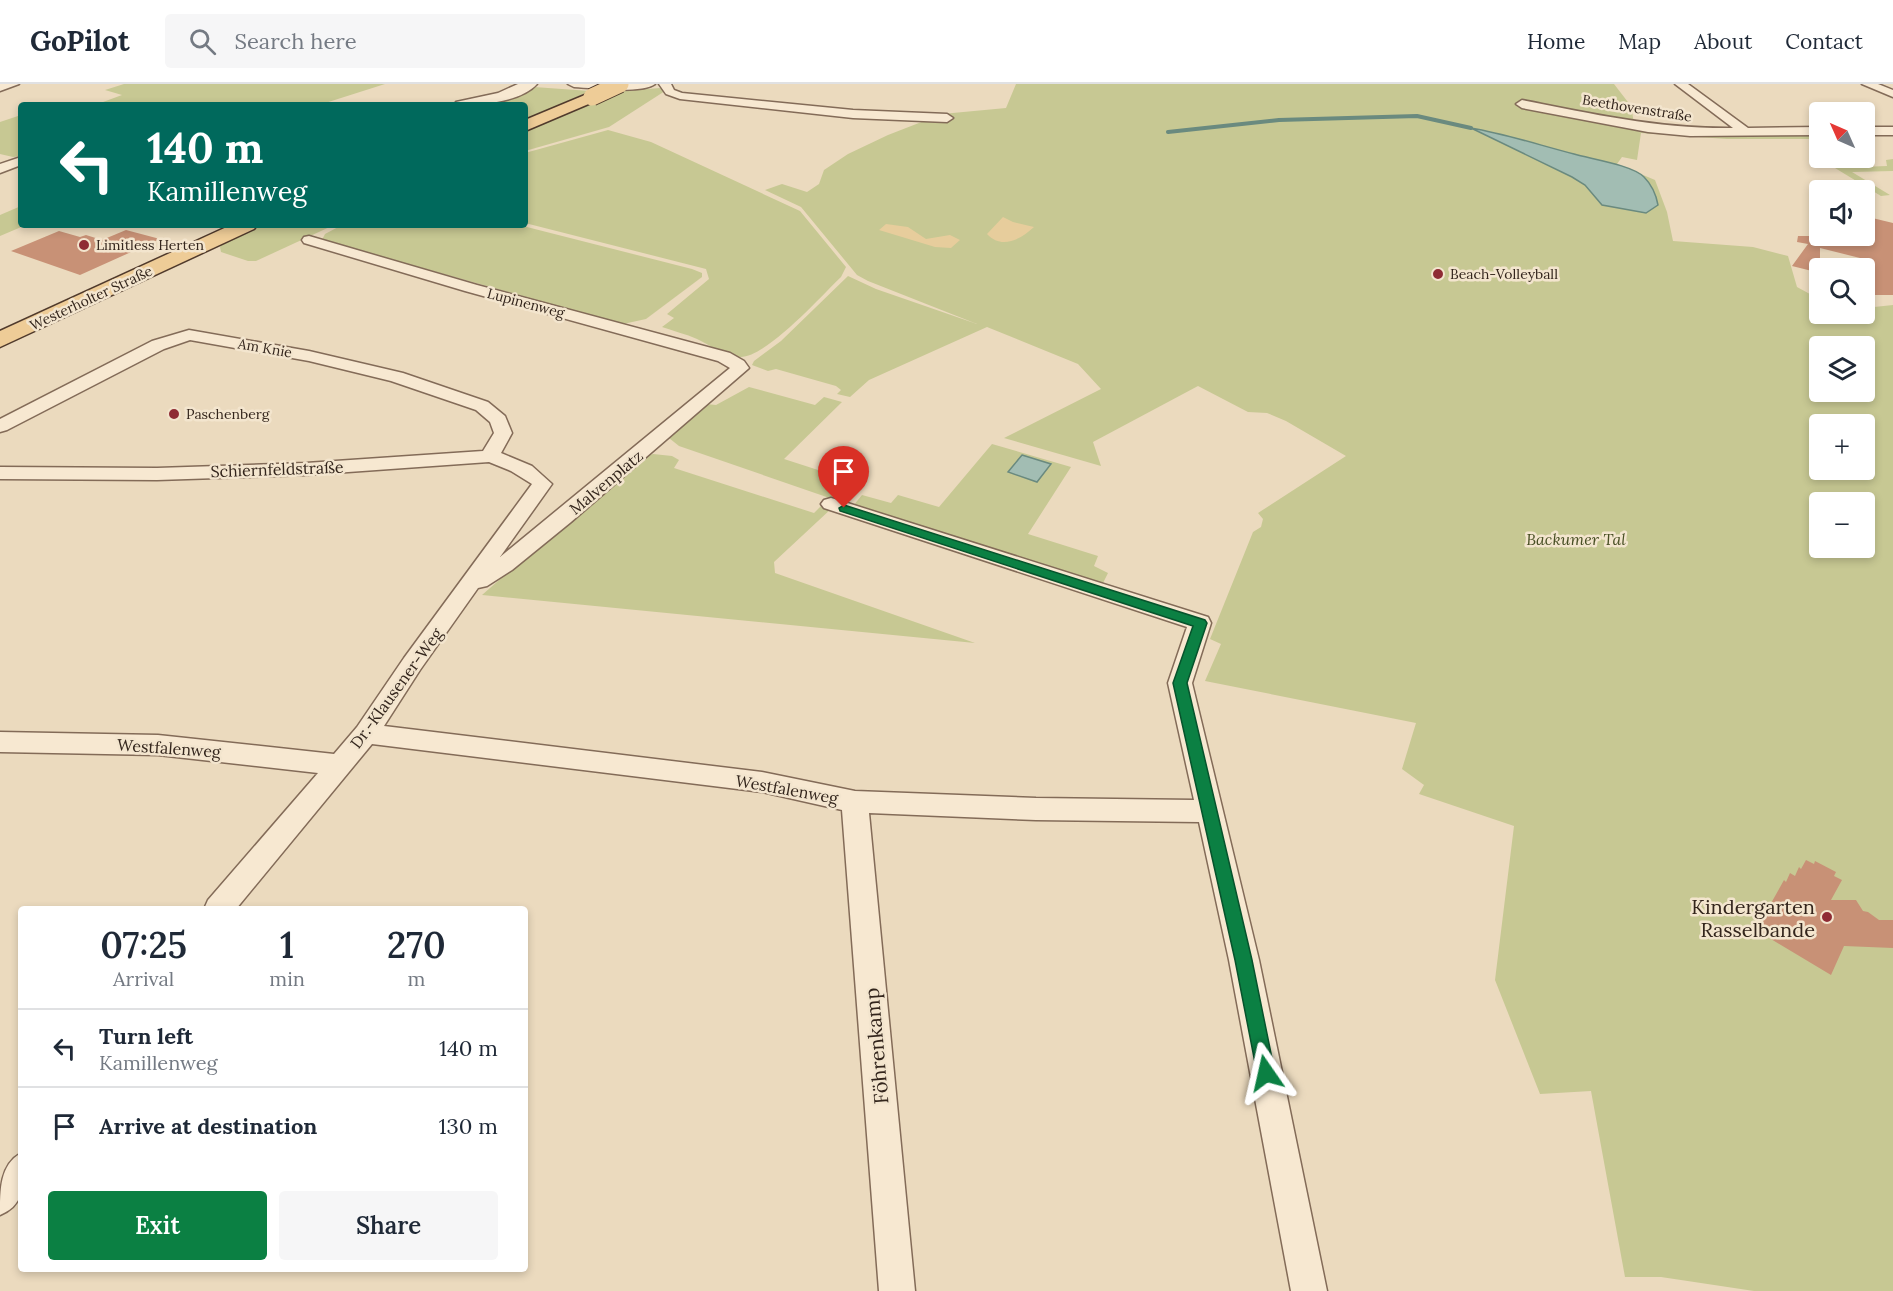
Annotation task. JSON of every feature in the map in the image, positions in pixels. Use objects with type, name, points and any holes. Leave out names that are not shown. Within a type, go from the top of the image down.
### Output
[{"type":"main road","points":[[528,125],[620,84]]},
{"type":"main road","name":"Westerholter Straße","points":[[0,340],[241,228]]},
{"type":"street","points":[[0,88],[13,84]]},
{"type":"street","points":[[475,102],[502,96],[530,84]]},
{"type":"street","points":[[574,84],[620,86],[650,84]]},
{"type":"street","points":[[665,84],[670,92],[680,96],[853,114],[948,118]]},
{"type":"street","points":[[1681,84],[1746,132]]},
{"type":"street","points":[[1868,84],[1893,94]]},
{"type":"street","name":"Beethovenstraße","points":[[1522,104],[1648,128],[1690,132],[1809,131]]},
{"type":"street","points":[[1875,131],[1893,131]]},
{"type":"street","points":[[0,169],[18,162]]},
{"type":"street","name":"Lupinenweg","points":[[309,240],[471,288],[724,357],[735,362],[740,368]]},
{"type":"street","name":"Am Knie","points":[[0,426],[158,345],[189,335],[352,365],[463,398],[489,411],[499,420],[502,433],[490,456]]},
{"type":"street","name":"Malvenplatz","points":[[467,588],[504,565],[564,517],[740,368]]},
{"type":"street","name":"Schiernfeldstraße","points":[[0,473],[157,474],[306,469],[490,456],[534,477],[541,482],[542,487]]},
{"type":"street","name":"Dr.-Klausener-Weg","points":[[220,906],[366,734],[467,588],[542,487]]},
{"type":"street","points":[[831,504],[1200,623],[1180,683],[1244,960],[1309,1291]]},
{"type":"street","name":"Westfalenweg","points":[[366,734],[762,782],[855,802],[1036,809],[1210,811]]},
{"type":"street","name":"Westfalenweg","points":[[0,742],[158,745],[338,765]]},
{"type":"street","name":"Föhrenkamp","points":[[855,802],[897,1291]]},
{"type":"street","points":[[0,1198],[18,1174]]},
{"type":"green space","points":[[124,84],[385,84],[328,102],[103,102],[122,95],[105,90]]},
{"type":"green space","name":"Backumer Tal","points":[[1016,84],[1614,84],[1631,106],[1634,123],[1683,130],[1809,131],[1809,139],[1727,139],[1641,133],[1637,160],[1622,157],[1617,164],[1655,180],[1667,212],[1673,241],[1753,247],[1788,256],[1797,287],[1809,294],[1809,324],[1875,324],[1875,307],[1893,305],[1893,1291],[1754,1291],[1661,1277],[1625,1277],[1591,1091],[1540,1094],[1495,980],[1514,826],[1419,794],[1424,785],[1402,769],[1416,723],[1205,681],[1221,644],[1210,639],[1253,532],[1261,527],[1263,519],[1258,513],[1346,456],[1286,421],[1267,413],[1248,412],[1198,386],[1093,442],[1101,466],[1004,438],[1101,389],[1078,364],[987,327],[869,380],[850,397],[837,394],[841,390],[836,386],[776,369],[768,371],[752,365],[754,361],[781,341],[848,276],[876,289],[977,324],[857,275],[801,207],[765,190],[782,184],[807,192],[819,184],[824,170],[848,154],[888,135],[942,114],[1006,108]]},
{"type":"green space","points":[[534,87],[590,91],[528,119],[528,102],[496,102]]},
{"type":"green space","points":[[660,88],[665,91],[609,127],[528,150],[528,130],[623,91]]},
{"type":"green space","points":[[18,116],[18,156],[0,154],[0,122]]},
{"type":"green space","points":[[608,130],[651,142],[800,211],[846,267],[841,277],[807,311],[764,348],[751,355],[740,357],[729,355],[693,337],[662,327],[674,318],[667,314],[709,279],[706,269],[528,224],[528,152]]},
{"type":"green space","points":[[1893,159],[1893,171],[1852,172],[1865,180],[1855,180],[1835,168],[1875,168],[1887,166],[1886,160]]},
{"type":"green space","points":[[1875,186],[1890,195],[1881,196],[1875,192]]},
{"type":"green space","points":[[18,207],[19,228],[0,236],[0,215]]},
{"type":"green space","points":[[528,227],[692,269],[702,273],[702,277],[646,319],[623,324],[322,240],[325,234],[336,228]]},
{"type":"green space","points":[[254,228],[328,228],[256,261],[248,261],[221,252],[222,243]]},
{"type":"green space","points":[[749,387],[815,405],[824,397],[842,402],[784,459],[846,479],[844,503],[679,446],[669,438],[673,431],[706,404],[716,405]]},
{"type":"green space","points":[[992,444],[1071,467],[1028,534],[1098,556],[1094,566],[1108,573],[1102,585],[853,506],[862,495],[891,503],[898,495],[939,507]]},
{"type":"green space","points":[[653,454],[672,456],[679,460],[674,468],[814,513],[821,506],[832,508],[774,562],[775,573],[975,643],[482,595],[637,460]]},
{"type":"sand","points":[[1003,217],[1034,227],[1011,241],[993,239],[987,234]]},
{"type":"sand","points":[[886,224],[908,227],[926,239],[950,235],[960,240],[951,248],[935,247],[879,230]]},
{"type":"shaded area","points":[[1471,128],[1510,136],[1630,169],[1644,177],[1649,183],[1658,205],[1646,213],[1602,205],[1585,185],[1572,177]]},
{"type":"shaded area","points":[[1022,455],[1051,464],[1037,482],[1008,472]]},
{"type":"building","points":[[1875,219],[1893,223],[1893,295],[1875,295],[1875,258],[1860,258],[1820,248],[1820,258],[1809,258],[1809,270],[1792,266],[1808,244],[1797,242],[1798,236],[1809,236],[1809,246],[1875,246]]},
{"type":"building","name":"Limitless Herten","points":[[126,230],[160,239],[80,275],[11,251],[59,231],[102,240]]},
{"type":"building","name":"Kindergarten Rasselbande","points":[[1806,860],[1814,864],[1815,861],[1836,872],[1834,876],[1842,880],[1831,900],[1856,900],[1863,911],[1879,920],[1893,920],[1893,948],[1844,946],[1831,975],[1756,930],[1784,880],[1786,882],[1790,873],[1795,876],[1799,867],[1801,869]]},
{"type":"waterway","points":[[1168,132],[1279,120],[1417,116],[1471,128]]},
{"type":"place","name":"Limitless Herten","points":[[84,245]]},
{"type":"place","name":"Beach-Volleyball","points":[[1438,274]]},
{"type":"place","name":"Paschenberg","points":[[174,414]]},
{"type":"place","name":"Kindergarten Rasselbande","points":[[1827,917]]},
{"type":"route","points":[[844,508],[1200,623],[1180,683],[1244,960],[1266,1073]]}]
